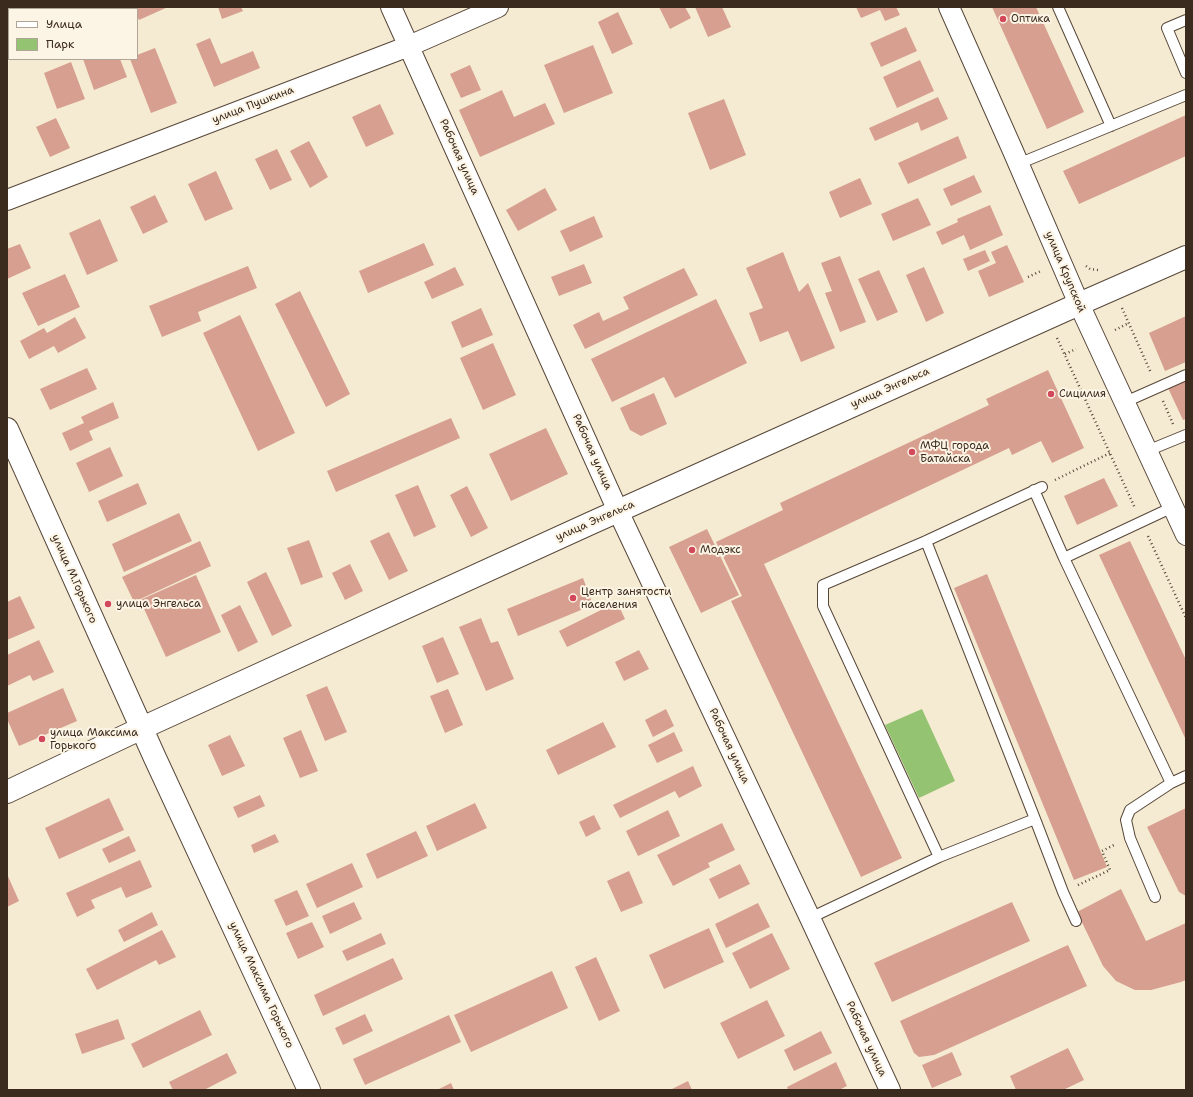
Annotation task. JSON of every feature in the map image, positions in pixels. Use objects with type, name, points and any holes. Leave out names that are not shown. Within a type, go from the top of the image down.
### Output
[{"type":"main road","name":"улица Энгельса","points":[[7,792],[142,728],[618,511],[1186,257]]},
{"type":"main road","name":"улица М.Горького","points":[[7,429],[142,728]]},
{"type":"main road","name":"улица Максима Горького","points":[[142,728],[309,1090]]},
{"type":"street","name":"Рабочая улица","points":[[391,7],[618,511],[890,1090]]},
{"type":"street","name":"улица Пушкина","points":[[7,200],[409,46],[498,7]]},
{"type":"street","name":"улица Крупской","points":[[949,7],[1078,304],[1186,535]]},
{"type":"lane","points":[[1058,7],[1111,126]]},
{"type":"lane","points":[[1186,20],[1167,28],[1186,73]]},
{"type":"lane","points":[[1018,164],[1186,95]]},
{"type":"lane","points":[[1125,402],[1186,375]]},
{"type":"lane","points":[[1148,451],[1186,435]]},
{"type":"lane","points":[[939,857],[823,606],[823,585],[926,541],[1038,489],[1064,558],[1171,783]]},
{"type":"lane","points":[[1064,558],[1173,507]]},
{"type":"lane","points":[[926,541],[1062,892],[1076,921]]},
{"type":"lane","points":[[1155,897],[1130,838],[1126,820],[1130,810],[1171,783],[1186,776]]},
{"type":"lane","points":[[810,918],[939,857],[1035,819]]},
{"type":"path","points":[[1064,354],[1186,618]]},
{"type":"path","points":[[1038,489],[1110,453]]},
{"type":"path","points":[[1062,892],[1110,870],[1102,851],[1130,838]]},
{"type":"green space","points":[[922,709],[955,781],[919,798],[885,725]]},
{"type":"building","points":[[168,7],[139,20],[138,8],[134,8]]},
{"type":"building","points":[[218,7],[241,7],[243,11],[222,19]]},
{"type":"building","points":[[659,7],[685,7],[691,18],[670,29]]},
{"type":"building","points":[[695,7],[722,7],[731,27],[708,37]]},
{"type":"building","points":[[856,7],[896,7],[900,15],[885,21],[880,10],[861,18]]},
{"type":"building","points":[[992,7],[1036,7],[1084,112],[1047,129]]},
{"type":"building","points":[[618,12],[633,44],[612,54],[598,22]]},
{"type":"building","points":[[906,27],[917,51],[881,67],[870,43]]},
{"type":"building","points":[[210,38],[221,64],[253,51],[260,68],[214,87],[196,44]]},
{"type":"building","points":[[593,45],[613,93],[564,113],[544,65]]},
{"type":"building","points":[[155,48],[177,103],[151,113],[130,60],[138,60],[138,55]]},
{"type":"building","points":[[83,60],[120,60],[127,77],[94,90]]},
{"type":"building","points":[[920,60],[934,91],[897,108],[883,77]]},
{"type":"building","points":[[71,62],[85,99],[57,109],[44,73]]},
{"type":"building","points":[[470,65],[481,90],[461,98],[450,74]]},
{"type":"building","points":[[502,90],[514,117],[545,103],[555,124],[480,157],[459,110]]},
{"type":"building","points":[[938,97],[948,119],[921,131],[918,122],[875,141],[869,128]]},
{"type":"building","points":[[724,99],[746,155],[710,170],[688,113]]},
{"type":"building","points":[[380,104],[394,134],[366,147],[352,117]]},
{"type":"building","points":[[1186,115],[1186,156],[1079,204],[1063,171]]},
{"type":"building","points":[[56,118],[70,148],[50,157],[36,127]]},
{"type":"building","points":[[958,136],[967,158],[908,184],[898,163]]},
{"type":"building","points":[[309,141],[328,177],[310,188],[290,151]]},
{"type":"building","points":[[277,149],[292,180],[270,190],[255,159]]},
{"type":"building","points":[[216,171],[233,209],[205,221],[188,184]]},
{"type":"building","points":[[974,175],[982,192],[951,206],[943,189]]},
{"type":"building","points":[[860,178],[872,204],[840,218],[829,192]]},
{"type":"building","points":[[545,188],[557,210],[518,231],[506,210]]},
{"type":"building","points":[[155,195],[168,222],[143,234],[130,207]]},
{"type":"building","points":[[918,198],[931,225],[893,241],[881,214]]},
{"type":"building","points":[[990,205],[1003,235],[970,250],[964,235],[942,245],[936,232],[958,222],[957,219]]},
{"type":"building","points":[[594,216],[603,237],[570,252],[560,231]]},
{"type":"building","points":[[100,219],[118,261],[87,275],[69,233]]},
{"type":"building","points":[[424,243],[434,265],[368,293],[359,271]]},
{"type":"building","points":[[20,244],[31,268],[7,279],[7,249]]},
{"type":"building","points":[[1007,245],[1024,282],[989,297],[978,271],[996,263],[991,252]]},
{"type":"building","points":[[985,250],[990,261],[968,271],[963,259]]},
{"type":"building","points":[[783,252],[799,292],[808,283],[835,348],[801,362],[788,331],[760,342],[749,313],[763,308],[746,268]]},
{"type":"building","points":[[840,256],[866,322],[840,332],[825,293],[832,291],[821,263]]},
{"type":"building","points":[[584,264],[592,283],[559,296],[551,277]]},
{"type":"building","points":[[248,266],[257,288],[198,312],[201,321],[162,337],[149,306]]},
{"type":"building","points":[[455,267],[464,285],[432,299],[424,282]]},
{"type":"building","points":[[924,267],[944,313],[926,322],[906,275]]},
{"type":"building","points":[[684,268],[698,295],[585,349],[573,325],[599,312],[603,321],[629,309],[623,297]]},
{"type":"building","points":[[879,270],[898,312],[877,321],[858,279]]},
{"type":"building","points":[[65,274],[80,307],[38,326],[22,293]]},
{"type":"building","points":[[300,291],[350,394],[326,407],[275,304]]},
{"type":"building","points":[[716,299],[747,363],[675,398],[664,377],[612,402],[591,359]]},
{"type":"building","points":[[481,308],[493,335],[462,348],[451,322]]},
{"type":"building","points":[[240,315],[295,433],[258,451],[203,333]]},
{"type":"building","points":[[1186,316],[1186,362],[1165,371],[1149,333]]},
{"type":"building","points":[[75,317],[86,338],[58,353],[54,346],[29,359],[20,341],[44,328],[47,333]]},
{"type":"building","points":[[493,343],[516,395],[483,410],[460,358]]},
{"type":"building","points":[[87,368],[97,389],[50,410],[40,389]]},
{"type":"building","points":[[1048,370],[1084,448],[1052,463],[1041,441],[1012,455],[1009,448],[764,564],[902,858],[861,877],[731,601],[742,596],[716,542],[783,510],[780,503],[989,405],[986,399]]},
{"type":"building","points":[[1186,380],[1186,419],[1183,420],[1168,388]]},
{"type":"building","points":[[654,393],[667,424],[641,436],[630,430],[620,408]]},
{"type":"building","points":[[113,402],[119,418],[89,431],[93,440],[70,451],[62,433],[84,423],[81,417]]},
{"type":"building","points":[[451,418],[460,438],[336,492],[327,471]]},
{"type":"building","points":[[546,428],[568,474],[511,501],[489,454]]},
{"type":"building","points":[[110,447],[123,476],[89,492],[76,463]]},
{"type":"building","points":[[1104,478],[1118,506],[1077,525],[1064,496]]},
{"type":"building","points":[[138,483],[147,504],[107,522],[98,501]]},
{"type":"building","points":[[418,485],[436,527],[414,537],[395,495]]},
{"type":"building","points":[[467,486],[488,528],[471,537],[450,495]]},
{"type":"building","points":[[179,513],[192,541],[124,572],[112,544]]},
{"type":"building","points":[[707,529],[739,595],[701,613],[669,547]]},
{"type":"building","points":[[389,532],[408,571],[389,580],[370,541]]},
{"type":"building","points":[[309,540],[323,577],[301,585],[287,548]]},
{"type":"building","points":[[200,541],[211,566],[134,602],[122,577]]},
{"type":"building","points":[[1130,541],[1186,660],[1186,740],[1099,555]]},
{"type":"building","points":[[350,564],[363,591],[345,600],[332,573]]},
{"type":"building","points":[[266,572],[292,626],[272,636],[247,582]]},
{"type":"building","points":[[987,574],[1107,867],[1074,880],[954,588]]},
{"type":"building","points":[[196,575],[221,632],[166,657],[140,600]]},
{"type":"building","points":[[583,578],[593,605],[518,636],[507,609]]},
{"type":"building","points":[[20,596],[35,628],[7,640],[7,602]]},
{"type":"building","points":[[617,602],[625,619],[567,647],[559,631]]},
{"type":"building","points":[[240,605],[258,642],[238,652],[221,615]]},
{"type":"building","points":[[481,618],[491,643],[498,641],[514,679],[486,691],[459,627]]},
{"type":"building","points":[[443,637],[459,674],[437,683],[422,646]]},
{"type":"building","points":[[39,640],[54,672],[33,681],[30,675],[7,686],[7,655]]},
{"type":"building","points":[[639,650],[649,669],[624,681],[615,662]]},
{"type":"building","points":[[327,686],[347,732],[325,741],[306,695]]},
{"type":"building","points":[[63,688],[77,721],[19,746],[7,719],[7,713]]},
{"type":"building","points":[[448,689],[463,725],[445,733],[430,696]]},
{"type":"building","points":[[666,709],[674,726],[653,737],[645,720]]},
{"type":"building","points":[[603,722],[616,747],[558,775],[546,750]]},
{"type":"building","points":[[301,730],[318,771],[300,778],[283,738]]},
{"type":"building","points":[[674,732],[683,751],[657,763],[648,745]]},
{"type":"building","points":[[230,735],[245,766],[222,776],[208,745]]},
{"type":"building","points":[[693,766],[702,786],[679,798],[675,791],[620,818],[613,805]]},
{"type":"building","points":[[260,795],[265,806],[238,818],[233,807]]},
{"type":"building","points":[[109,798],[124,830],[59,859],[45,828]]},
{"type":"building","points":[[475,803],[487,828],[437,851],[426,826]]},
{"type":"building","points":[[1186,808],[1186,896],[1179,892],[1147,827]]},
{"type":"building","points":[[668,810],[680,836],[638,856],[626,831]]},
{"type":"building","points":[[594,815],[601,829],[586,837],[579,822]]},
{"type":"building","points":[[722,823],[735,850],[708,863],[710,867],[673,886],[657,855]]},
{"type":"building","points":[[416,831],[428,856],[377,879],[366,854]]},
{"type":"building","points":[[275,834],[279,842],[254,853],[251,845]]},
{"type":"building","points":[[129,836],[136,851],[109,863],[102,849]]},
{"type":"building","points":[[140,860],[152,887],[126,898],[121,887],[91,900],[95,908],[77,917],[66,893]]},
{"type":"building","points":[[352,863],[363,887],[317,908],[306,884]]},
{"type":"building","points":[[740,864],[750,884],[719,899],[709,879]]},
{"type":"building","points":[[629,871],[643,903],[621,912],[607,881]]},
{"type":"building","points":[[7,874],[19,901],[7,907]]},
{"type":"building","points":[[1121,889],[1146,941],[1186,923],[1186,980],[1151,990],[1135,990],[1116,981],[1103,966],[1077,912]]},
{"type":"building","points":[[297,890],[309,916],[286,926],[274,900]]},
{"type":"building","points":[[354,902],[362,919],[330,934],[322,916]]},
{"type":"building","points":[[1012,902],[1030,941],[892,1002],[874,963]]},
{"type":"building","points":[[758,903],[770,927],[726,948],[715,924]]},
{"type":"building","points":[[152,912],[158,925],[124,942],[118,930]]},
{"type":"building","points":[[312,922],[324,947],[298,959],[286,933]]},
{"type":"building","points":[[709,928],[724,962],[664,989],[649,955]]},
{"type":"building","points":[[162,930],[176,957],[159,965],[156,960],[97,990],[86,969]]},
{"type":"building","points":[[381,933],[386,944],[347,961],[342,951]]},
{"type":"building","points":[[772,933],[790,969],[750,989],[732,953]]},
{"type":"building","points":[[1068,945],[1087,986],[934,1055],[919,1057],[914,1053],[900,1021]]},
{"type":"building","points":[[596,957],[620,1011],[599,1021],[575,967]]},
{"type":"building","points":[[393,958],[403,979],[323,1016],[314,995]]},
{"type":"building","points":[[552,971],[568,1008],[471,1052],[454,1015]]},
{"type":"building","points":[[767,1000],[785,1036],[738,1059],[720,1023]]},
{"type":"building","points":[[200,1010],[212,1035],[143,1068],[131,1044]]},
{"type":"building","points":[[365,1014],[373,1031],[343,1045],[335,1028]]},
{"type":"building","points":[[449,1015],[461,1042],[365,1085],[353,1059]]},
{"type":"building","points":[[118,1019],[125,1039],[82,1054],[75,1034]]},
{"type":"building","points":[[821,1031],[832,1053],[794,1071],[784,1050]]},
{"type":"building","points":[[1068,1048],[1084,1080],[1063,1090],[1016,1090],[1010,1076]]},
{"type":"building","points":[[952,1052],[962,1075],[932,1088],[922,1065]]},
{"type":"building","points":[[227,1053],[237,1073],[204,1090],[173,1090],[169,1082]]},
{"type":"building","points":[[836,1062],[847,1086],[839,1090],[788,1090],[787,1087]]},
{"type":"building","points":[[688,1081],[692,1090],[670,1090]]},
{"type":"building","points":[[451,1083],[454,1090],[437,1090]]},
{"type":"place","name":"Оптика","points":[[1003,19]]},
{"type":"place","name":"Сицилия","points":[[1051,394]]},
{"type":"place","name":"МФЦ города Батайска","points":[[912,452]]},
{"type":"place","name":"Модэкс","points":[[692,550]]},
{"type":"place","name":"Центр занятости населения","points":[[573,598]]},
{"type":"place","name":"улица Энгельса","points":[[108,604]]},
{"type":"place","name":"улица Максима Горького","points":[[42,739]]}]
